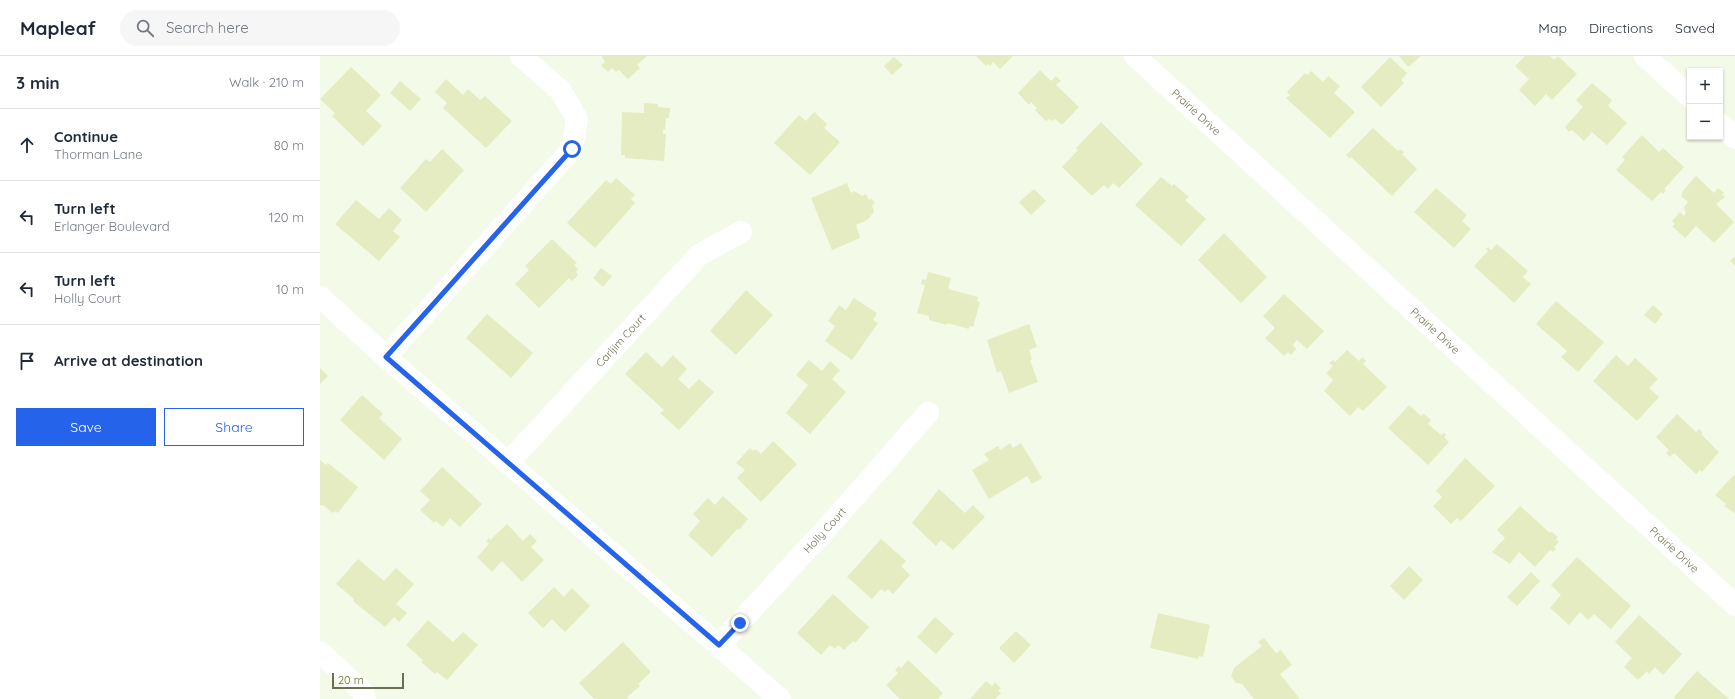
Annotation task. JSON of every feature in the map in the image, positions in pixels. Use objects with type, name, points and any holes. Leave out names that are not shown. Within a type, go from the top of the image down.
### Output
[{"type":"street","points":[[386,357],[572,149],[577,119],[561,91],[521,56]]},
{"type":"street","name":"Prairie Drive","points":[[1135,56],[1735,605]]},
{"type":"street","points":[[1645,56],[1687,94]]},
{"type":"street","points":[[1723,127],[1735,138]]},
{"type":"street","name":"Carljim Court","points":[[509,462],[699,254],[741,232]]},
{"type":"street","points":[[320,297],[386,357],[509,462],[780,699]]},
{"type":"street","name":"Holly Court","points":[[719,645],[835,519],[928,413]]},
{"type":"street","points":[[320,652],[362,691],[365,699]]},
{"type":"building","points":[[602,56],[647,56],[637,65],[640,68],[628,79],[619,70],[616,72],[612,68],[608,72],[601,65],[605,62]]},
{"type":"building","points":[[976,56],[1013,56],[1000,69],[993,62],[990,66],[988,64],[986,66]]},
{"type":"building","points":[[1399,56],[1421,56],[1408,67]]},
{"type":"building","points":[[1525,56],[1550,56],[1554,60],[1558,56],[1577,74],[1552,100],[1546,94],[1535,106],[1519,90],[1529,79],[1515,66]]},
{"type":"building","points":[[894,57],[903,65],[892,75],[884,66]]},
{"type":"building","points":[[1390,57],[1407,73],[1401,80],[1404,83],[1381,107],[1361,87]]},
{"type":"building","points":[[351,67],[381,95],[366,111],[382,126],[363,146],[332,116],[335,113],[320,99]]},
{"type":"building","points":[[1040,70],[1051,81],[1056,76],[1061,81],[1056,85],[1079,107],[1062,125],[1055,119],[1052,121],[1049,119],[1046,121],[1035,110],[1037,108],[1031,102],[1029,105],[1018,93]]},
{"type":"building","points":[[1311,71],[1323,82],[1328,76],[1340,86],[1334,93],[1355,112],[1330,138],[1286,98],[1290,95],[1287,92],[1305,73],[1308,75]]},
{"type":"building","points":[[446,79],[463,95],[468,89],[480,100],[485,96],[512,121],[486,148],[443,108],[447,103],[435,92]]},
{"type":"building","points":[[400,81],[421,99],[410,111],[390,93]]},
{"type":"building","points":[[1592,83],[1612,100],[1608,106],[1627,123],[1607,145],[1592,132],[1584,141],[1572,130],[1569,132],[1565,127],[1583,107],[1576,100]]},
{"type":"building","points":[[644,103],[658,104],[658,107],[670,108],[669,118],[666,118],[665,130],[663,129],[663,134],[666,134],[664,161],[625,158],[625,155],[621,155],[622,112],[644,113]]},
{"type":"building","points":[[814,112],[827,124],[824,128],[840,142],[810,175],[774,143],[799,115],[806,121]]},
{"type":"building","points":[[1101,122],[1143,164],[1119,188],[1113,183],[1108,189],[1104,185],[1092,196],[1062,167],[1078,150],[1076,148]]},
{"type":"building","points":[[1373,128],[1398,151],[1400,149],[1404,152],[1402,154],[1417,169],[1392,196],[1351,157],[1350,159],[1346,155]]},
{"type":"building","points":[[1642,135],[1659,152],[1663,148],[1684,167],[1664,189],[1666,190],[1663,194],[1661,192],[1652,201],[1616,170],[1625,160],[1622,157]]},
{"type":"building","points":[[442,149],[464,170],[426,212],[400,188],[426,159],[430,162]]},
{"type":"building","points":[[1696,176],[1714,193],[1718,188],[1724,193],[1722,195],[1725,197],[1716,204],[1734,222],[1714,243],[1696,226],[1685,238],[1672,226],[1675,224],[1672,221],[1680,212],[1684,216],[1686,213],[1684,207],[1688,202],[1681,196],[1683,193],[1682,192]]},
{"type":"building","points":[[1161,177],[1172,186],[1174,184],[1189,197],[1185,200],[1206,219],[1181,246],[1135,205]]},
{"type":"building","points":[[616,178],[635,195],[631,199],[635,203],[595,248],[567,223],[606,180],[611,184]]},
{"type":"building","points":[[847,183],[851,193],[854,191],[862,196],[866,194],[869,200],[872,199],[875,204],[872,205],[874,212],[867,220],[856,225],[860,238],[832,250],[811,198]]},
{"type":"building","points":[[1436,188],[1467,215],[1462,221],[1471,229],[1454,248],[1414,212]]},
{"type":"building","points":[[1034,189],[1046,201],[1031,215],[1019,202]]},
{"type":"building","points":[[356,200],[379,219],[389,208],[402,220],[393,231],[400,237],[379,261],[335,224]]},
{"type":"building","points":[[1224,233],[1267,277],[1241,303],[1198,260]]},
{"type":"building","points":[[552,239],[577,263],[574,265],[578,269],[576,272],[578,275],[572,281],[569,278],[539,308],[515,284],[529,270],[525,266]]},
{"type":"building","points":[[1497,244],[1528,271],[1523,277],[1531,284],[1514,303],[1474,266],[1488,251],[1486,249],[1488,247],[1491,250]]},
{"type":"building","points":[[1735,256],[1735,266],[1730,261]]},
{"type":"building","points":[[601,268],[612,276],[603,287],[593,278]]},
{"type":"building","points":[[928,272],[951,278],[948,289],[978,297],[977,301],[980,302],[973,327],[969,326],[969,329],[947,323],[947,325],[929,320],[929,316],[917,313],[925,285],[921,284],[922,279],[926,280]]},
{"type":"building","points":[[746,290],[773,315],[736,355],[710,331]]},
{"type":"building","points":[[1284,294],[1324,331],[1307,349],[1297,340],[1293,345],[1296,349],[1291,355],[1288,352],[1284,356],[1265,338],[1275,328],[1263,316]]},
{"type":"building","points":[[854,298],[877,313],[873,320],[878,323],[852,360],[825,341],[835,326],[828,321],[839,305],[846,310]]},
{"type":"building","points":[[1556,301],[1604,342],[1578,372],[1561,357],[1567,351],[1536,324]]},
{"type":"building","points":[[1653,305],[1663,314],[1655,324],[1644,315]]},
{"type":"building","points":[[487,314],[533,353],[511,378],[466,338]]},
{"type":"building","points":[[1029,324],[1037,347],[1029,350],[1032,360],[1030,360],[1038,382],[1009,393],[1001,371],[997,373],[987,340]]},
{"type":"building","points":[[1347,350],[1359,361],[1362,357],[1366,361],[1363,364],[1387,387],[1363,411],[1358,407],[1350,416],[1324,391],[1333,380],[1326,373],[1333,366],[1329,363],[1333,360],[1335,362]]},
{"type":"building","points":[[646,352],[662,367],[673,355],[687,369],[678,379],[689,389],[699,379],[714,392],[679,430],[660,413],[664,410],[625,374]]},
{"type":"building","points":[[1616,355],[1628,366],[1635,358],[1658,379],[1649,388],[1659,397],[1637,421],[1593,381]]},
{"type":"building","points":[[809,360],[822,371],[830,361],[840,370],[832,379],[846,392],[810,434],[786,413],[808,385],[796,375]]},
{"type":"building","points":[[320,368],[328,376],[320,384]]},
{"type":"building","points":[[362,395],[383,414],[379,418],[402,439],[384,460],[340,420]]},
{"type":"building","points":[[1409,405],[1421,416],[1424,414],[1431,420],[1428,424],[1441,435],[1444,433],[1446,435],[1444,437],[1449,442],[1428,465],[1388,428]]},
{"type":"building","points":[[1677,414],[1696,432],[1699,429],[1703,433],[1701,434],[1719,452],[1702,472],[1700,470],[1696,474],[1674,453],[1670,457],[1666,453],[1669,450],[1656,437]]},
{"type":"building","points":[[773,441],[797,464],[761,502],[737,478],[745,470],[736,463],[750,448],[753,451],[756,449],[761,454]]},
{"type":"building","points":[[1010,443],[1013,448],[1021,443],[1042,478],[1032,484],[1027,476],[989,499],[972,470],[989,460],[984,454],[998,446],[1000,450]]},
{"type":"building","points":[[1465,458],[1495,486],[1461,521],[1457,518],[1451,524],[1433,506],[1442,497],[1436,491]]},
{"type":"building","points":[[320,460],[326,465],[328,463],[358,487],[338,513],[335,511],[333,513],[323,505],[320,505]]},
{"type":"building","points":[[442,467],[482,504],[460,527],[450,518],[443,527],[436,521],[434,523],[420,510],[430,500],[420,491]]},
{"type":"building","points":[[1735,474],[1735,513],[1724,506],[1726,504],[1715,495]]},
{"type":"building","points":[[939,489],[965,513],[973,505],[985,517],[953,550],[941,540],[936,546],[912,523]]},
{"type":"building","points":[[723,496],[748,519],[712,557],[688,535],[700,521],[693,514],[708,498],[715,505]]},
{"type":"building","points":[[1520,506],[1550,533],[1552,532],[1558,537],[1556,539],[1559,542],[1554,547],[1556,549],[1553,552],[1550,550],[1535,567],[1519,552],[1510,564],[1492,552],[1505,538],[1497,530]]},
{"type":"building","points":[[507,524],[523,541],[530,534],[537,541],[531,547],[544,560],[522,582],[502,561],[492,572],[477,557],[489,544],[486,541],[489,538],[490,540]]},
{"type":"building","points":[[881,539],[906,561],[901,566],[910,575],[893,594],[888,589],[885,592],[881,589],[872,599],[847,577]]},
{"type":"building","points":[[1577,557],[1631,606],[1611,629],[1594,614],[1588,620],[1580,612],[1569,625],[1550,608],[1561,595],[1551,585]]},
{"type":"building","points":[[358,559],[384,581],[396,568],[414,584],[396,604],[407,613],[399,622],[394,617],[385,627],[353,601],[354,599],[336,584]]},
{"type":"building","points":[[1409,566],[1423,580],[1404,600],[1390,586]]},
{"type":"building","points":[[1531,572],[1540,581],[1517,606],[1507,597]]},
{"type":"building","points":[[554,587],[564,597],[572,588],[590,606],[565,632],[552,619],[543,628],[528,613]]},
{"type":"building","points":[[833,594],[869,627],[855,643],[853,641],[844,650],[838,645],[835,649],[830,645],[821,655],[797,633]]},
{"type":"building","points":[[1158,613],[1210,625],[1203,657],[1199,656],[1198,659],[1150,648]]},
{"type":"building","points":[[1639,615],[1682,654],[1663,675],[1655,667],[1649,674],[1647,671],[1638,680],[1624,667],[1632,658],[1615,642]]},
{"type":"building","points":[[935,617],[954,634],[936,654],[917,637]]},
{"type":"building","points":[[428,620],[453,642],[463,632],[478,645],[447,680],[437,672],[435,674],[421,662],[423,660],[406,645]]},
{"type":"building","points":[[1016,631],[1031,645],[1014,663],[999,648]]},
{"type":"building","points":[[1264,638],[1276,653],[1281,650],[1292,665],[1280,674],[1300,699],[1254,699],[1242,684],[1236,683],[1231,676],[1234,668],[1262,646],[1258,642]]},
{"type":"building","points":[[623,642],[651,672],[638,684],[640,686],[627,697],[629,699],[594,699],[579,683]]},
{"type":"building","points":[[908,660],[943,693],[938,699],[900,699],[886,685],[898,673],[895,670],[899,666],[901,668]]},
{"type":"building","points":[[1697,671],[1729,699],[1676,699],[1674,697]]},
{"type":"building","points":[[986,681],[992,686],[995,682],[1001,688],[998,691],[1001,693],[995,699],[970,699]]},
{"type":"route","points":[[572,149],[386,357],[719,645],[740,623]]}]
